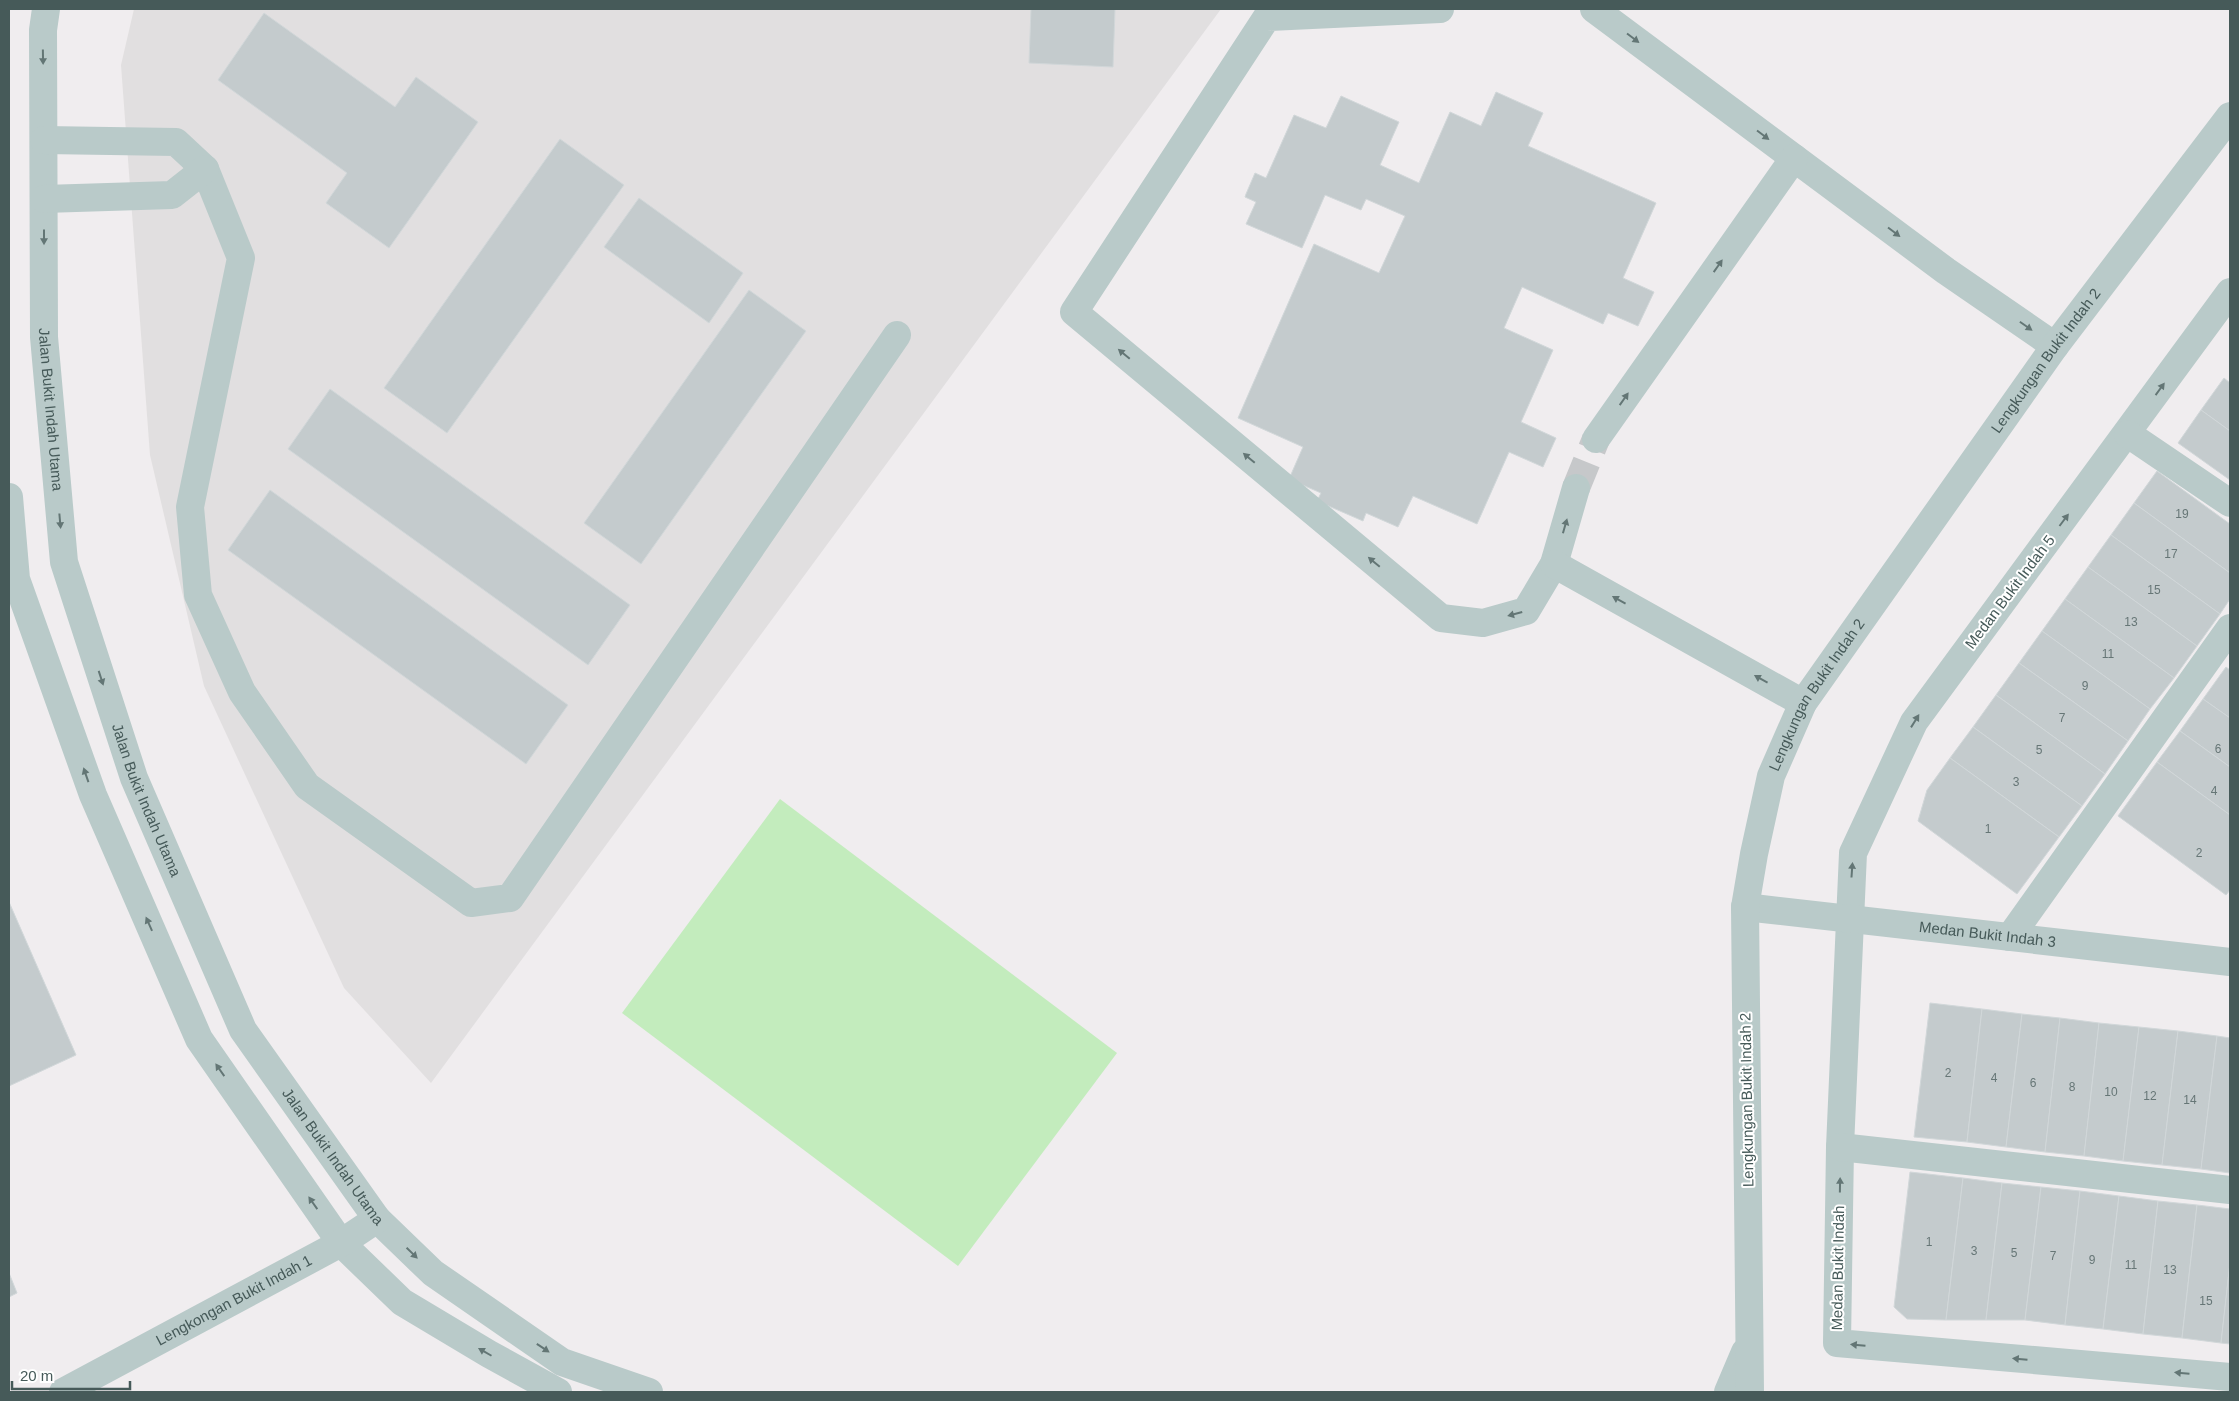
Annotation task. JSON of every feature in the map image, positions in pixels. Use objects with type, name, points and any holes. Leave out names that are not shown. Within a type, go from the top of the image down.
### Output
[{"type":"street","name":"Jalan Bukit Indah Utama","points":[[46,9],[43,30],[44,337],[64,562],[131,769],[244,1030],[377,1219],[433,1273],[562,1362],[649,1392]]},
{"type":"street","points":[[1440,9],[1267,17],[1074,312],[1440,618],[1483,623],[1526,611],[1554,564],[1576,488]]},
{"type":"street","points":[[1594,9],[1946,271],[2055,346]]},
{"type":"street","name":"Lengkungan Bukit Indah 2","points":[[1750,1392],[1745,907],[1754,854],[1772,776],[1803,703],[2055,346],[2230,116]]},
{"type":"street","points":[[44,140],[176,142],[205,169],[241,258],[190,507],[198,596],[242,692],[306,786],[471,903],[510,898],[897,335]]},
{"type":"street","points":[[1596,439],[1794,158]]},
{"type":"street","points":[[44,199],[172,195],[205,169]]},
{"type":"street","name":"Medan Bukit Indah 5","points":[[1849,918],[1853,853],[1914,722],[2128,434],[2230,292]]},
{"type":"street","points":[[2128,434],[2230,503]]},
{"type":"street","points":[[9,497],[16,579],[92,795],[199,1039],[341,1244],[402,1302],[489,1354],[558,1392]]},
{"type":"street","points":[[1554,564],[1803,703]]},
{"type":"street","points":[[2010,937],[2230,628]]},
{"type":"street","name":"Medan Bukit Indah 3","points":[[1745,907],[2230,962]]},
{"type":"street","name":"Medan Bukit Indah","points":[[1849,918],[1840,1147],[1837,1343],[2230,1377]]},
{"type":"street","points":[[1840,1147],[2230,1190]]},
{"type":"street","name":"Lengkongan Bukit Indah 1","points":[[63,1392],[341,1244],[377,1219]]},
{"type":"street","points":[[1728,1392],[1750,1339]]},
{"type":"street","points":[[1750,1339],[1759,1392]]},
{"type":"shaded area","points":[[134,9],[1221,9],[431,1083],[344,988],[204,686],[150,455],[121,65]]},
{"type":"green space","points":[[780,799],[1117,1053],[958,1266],[622,1013]]},
{"type":"building","points":[[1031,9],[1115,9],[1113,67],[1029,63]]},
{"type":"building","points":[[264,13],[395,107],[416,77],[478,122],[389,248],[326,203],[347,173],[218,80]]},
{"type":"building","points":[[1496,92],[1543,113],[1528,146],[1656,203],[1623,278],[1654,292],[1638,326],[1608,313],[1603,324],[1522,287],[1504,328],[1553,350],[1521,422],[1556,438],[1543,467],[1509,452],[1477,524],[1413,496],[1398,527],[1366,513],[1363,521],[1317,501],[1321,493],[1289,479],[1303,447],[1238,418],[1314,244],[1379,273],[1405,216],[1366,199],[1361,210],[1325,195],[1302,248],[1246,224],[1256,202],[1245,197],[1255,173],[1266,178],[1294,115],[1326,128],[1341,96],[1399,122],[1380,165],[1419,183],[1450,112],[1481,126]]},
{"type":"building","points":[[560,139],[624,185],[447,433],[384,388]]},
{"type":"building","points":[[639,198],[743,273],[709,323],[604,247]]},
{"type":"building","points":[[749,290],[806,331],[641,564],[584,523]]},
{"type":"building","points":[[2224,378],[2230,383],[2230,431],[2201,410]]},
{"type":"building","points":[[330,389],[630,605],[588,665],[288,449]]},
{"type":"building","points":[[2201,410],[2230,431],[2230,480],[2178,443]]},
{"type":"building","points":[[2157,471],[2230,524],[2230,573],[2134,503]]},
{"type":"building","points":[[270,490],[568,705],[526,764],[228,550]]},
{"type":"building","points":[[2134,503],[2230,573],[2230,599],[2220,614],[2111,535]]},
{"type":"building","points":[[2111,535],[2220,614],[2197,646],[2088,567]]},
{"type":"building","points":[[2088,567],[2197,646],[2174,678],[2065,599]]},
{"type":"building","points":[[2065,599],[2174,678],[2150,709],[2042,631]]},
{"type":"building","points":[[2042,631],[2150,709],[2128,741],[2019,663]]},
{"type":"building","points":[[2019,663],[2128,741],[2105,774],[1996,695]]},
{"type":"building","points":[[2226,667],[2230,670],[2230,718],[2203,699]]},
{"type":"building","points":[[1996,695],[2105,774],[2082,806],[1973,727]]},
{"type":"building","points":[[2203,699],[2230,718],[2230,767],[2180,731]]},
{"type":"building","points":[[1973,727],[2082,806],[2059,837],[1950,758]]},
{"type":"building","points":[[2180,731],[2230,767],[2230,815],[2157,762]]},
{"type":"building","points":[[1950,758],[2059,837],[2017,894],[1918,821],[1927,790]]},
{"type":"building","points":[[2157,762],[2230,815],[2230,890],[2226,895],[2118,816]]},
{"type":"building","points":[[9,902],[76,1055],[9,1086]]},
{"type":"building","points":[[1930,1003],[1982,1009],[1967,1142],[1914,1137]]},
{"type":"building","points":[[1982,1009],[2022,1014],[2006,1147],[1967,1142]]},
{"type":"building","points":[[2022,1014],[2060,1018],[2045,1152],[2006,1147]]},
{"type":"building","points":[[2060,1018],[2099,1023],[2084,1156],[2045,1152]]},
{"type":"building","points":[[2099,1023],[2139,1027],[2123,1161],[2084,1156]]},
{"type":"building","points":[[2139,1027],[2178,1031],[2162,1165],[2123,1161]]},
{"type":"building","points":[[2178,1031],[2217,1036],[2201,1169],[2162,1165]]},
{"type":"building","points":[[2217,1036],[2230,1038],[2230,1173],[2201,1169]]},
{"type":"building","points":[[1910,1172],[1963,1178],[1946,1320],[1907,1319],[1894,1307]]},
{"type":"building","points":[[1963,1178],[2002,1183],[1986,1320],[1946,1320]]},
{"type":"building","points":[[2002,1183],[2041,1187],[2025,1320],[1986,1320]]},
{"type":"building","points":[[2041,1187],[2080,1191],[2065,1325],[2025,1320]]},
{"type":"building","points":[[2080,1191],[2119,1196],[2103,1329],[2065,1325]]},
{"type":"building","points":[[2119,1196],[2158,1201],[2143,1334],[2103,1329]]},
{"type":"building","points":[[2158,1201],[2197,1205],[2182,1338],[2143,1334]]},
{"type":"building","points":[[2197,1205],[2230,1209],[2230,1263],[2221,1343],[2182,1338]]},
{"type":"building","points":[[2230,1263],[2230,1344],[2221,1343]]},
{"type":"building","points":[[9,1273],[17,1293],[9,1297]]},
{"type":"tunnel","points":[[1576,488],[1596,439]]}]
